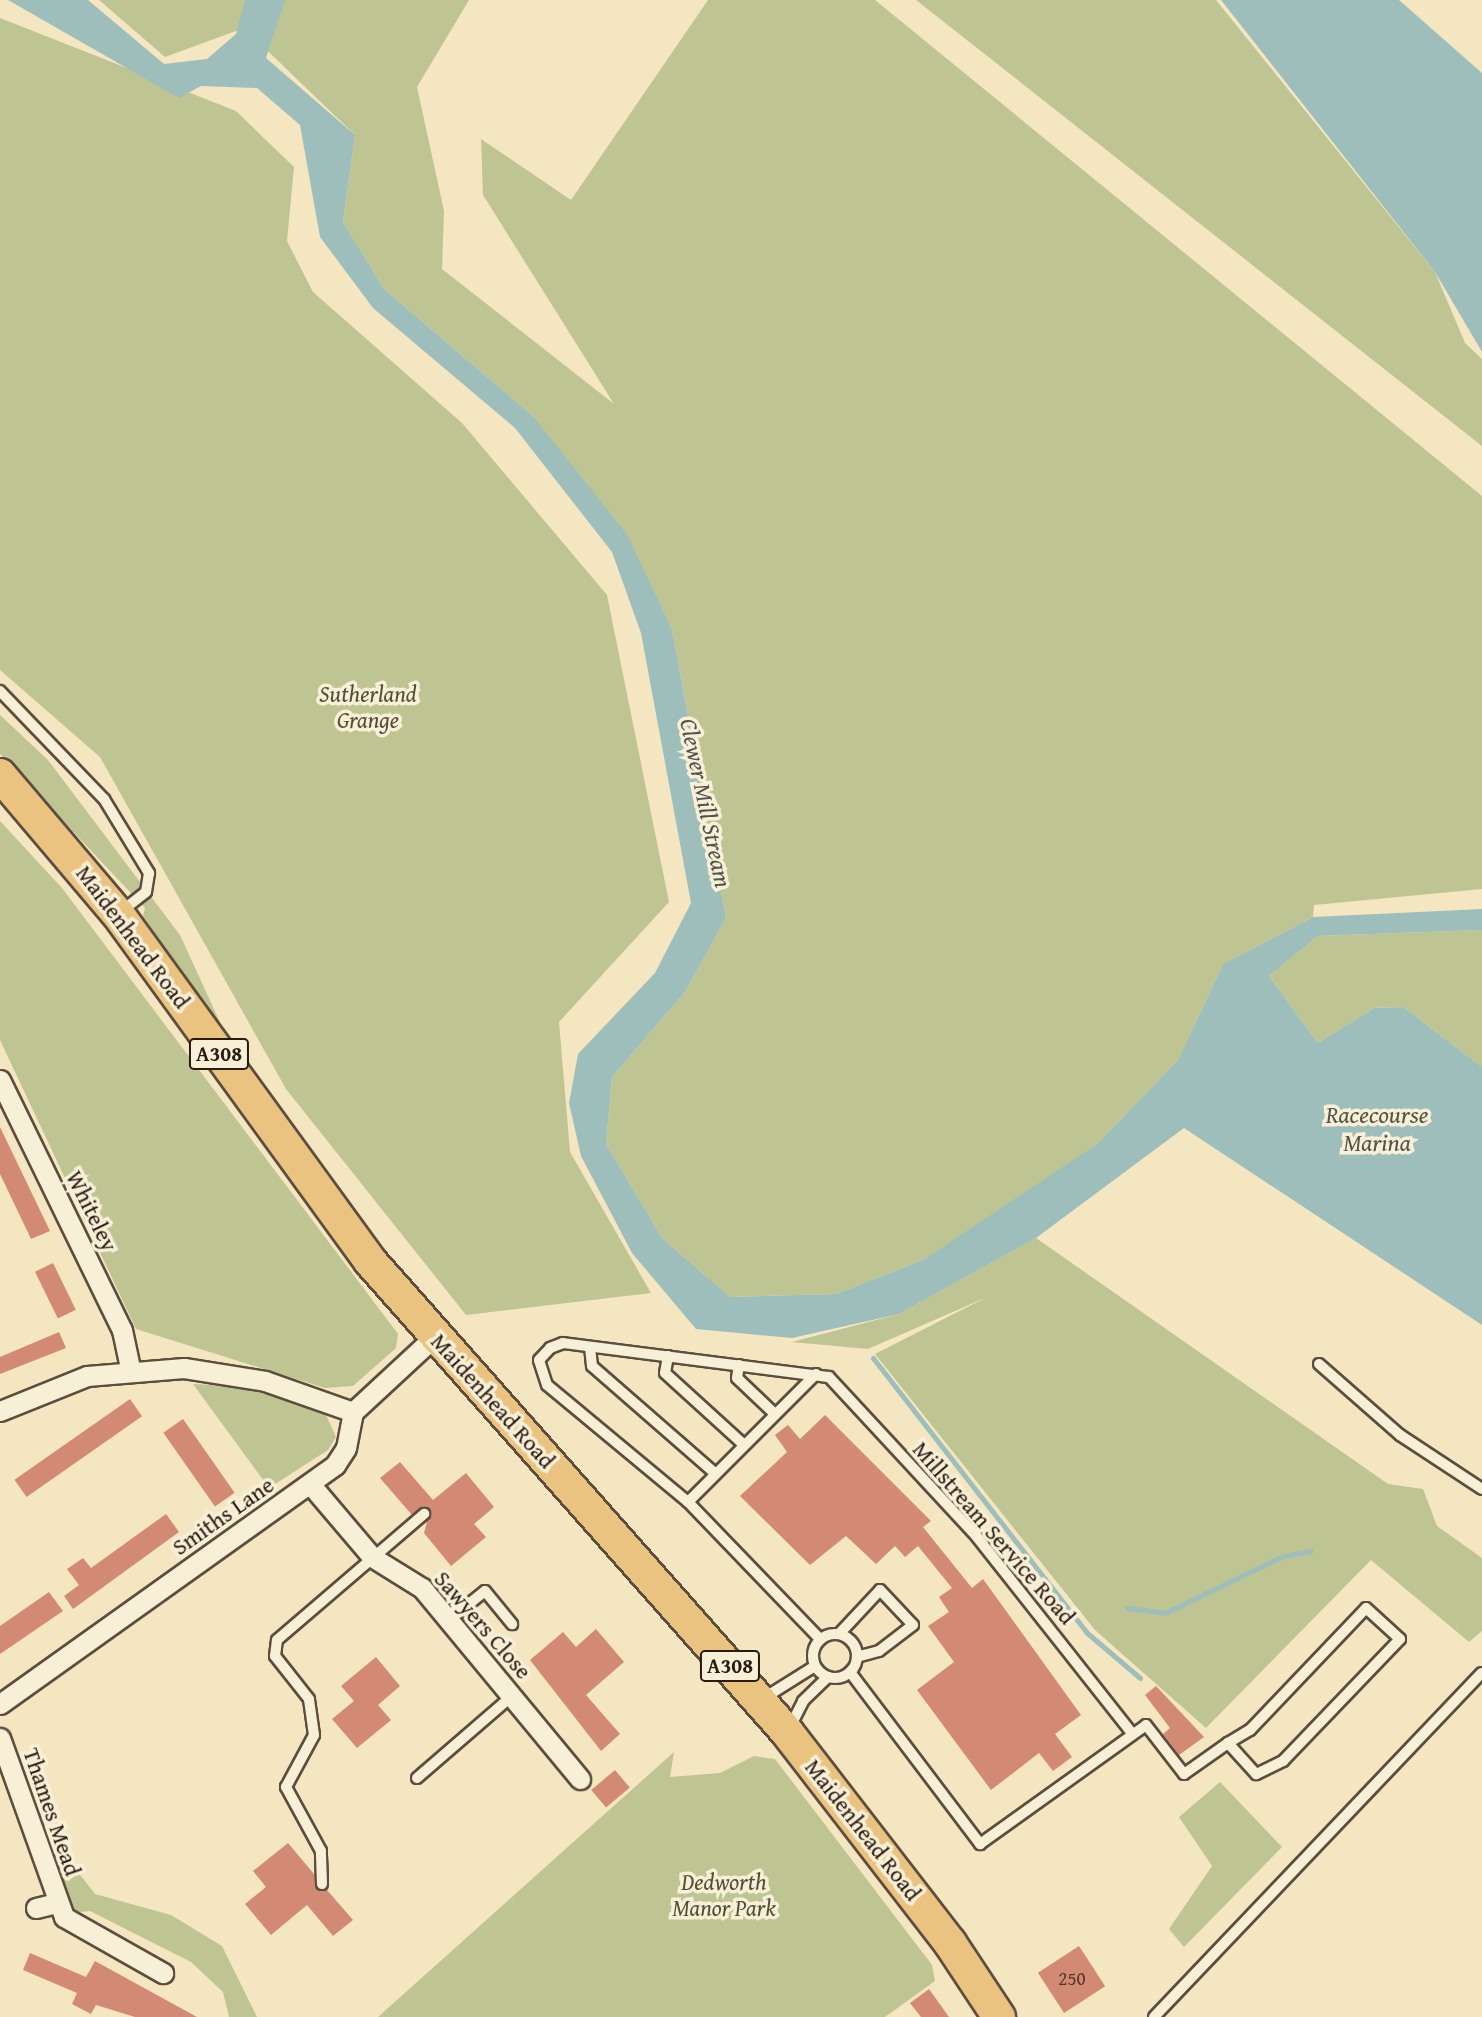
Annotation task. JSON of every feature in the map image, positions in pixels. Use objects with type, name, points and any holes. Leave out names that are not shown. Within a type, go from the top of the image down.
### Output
[{"type":"main road","name":"Maidenhead Road","points":[[0,775],[118,914],[370,1261],[788,1732],[992,2014]]},
{"type":"street","name":"Whiteley","points":[[0,1080],[122,1330],[130,1368]]},
{"type":"street","points":[[0,1412],[87,1376],[130,1368],[184,1368],[265,1381],[353,1412],[435,1336]]},
{"type":"street","name":"Smiths Lane","points":[[0,1704],[311,1485],[346,1448],[353,1412]]},
{"type":"street","name":"Sawyers Close","points":[[311,1485],[372,1557],[422,1588],[580,1779]]},
{"type":"street","name":"Thames Mead","points":[[0,1738],[46,1906],[163,1973]]},
{"type":"lane","points":[[0,691],[104,799],[149,873],[146,892],[118,914]]},
{"type":"lane","points":[[590,1347],[592,1366],[716,1474]]},
{"type":"lane","name":"Millstream Service Road","points":[[820,1639],[688,1502],[539,1373],[539,1360],[550,1348],[590,1347],[816,1374],[841,1388],[977,1537],[1130,1731]]},
{"type":"lane","points":[[668,1356],[666,1373],[744,1445]]},
{"type":"lane","points":[[1319,1364],[1400,1435],[1482,1489]]},
{"type":"lane","points":[[739,1365],[737,1378],[775,1414]]},
{"type":"lane","points":[[688,1502],[816,1374]]},
{"type":"lane","points":[[322,1884],[321,1851],[286,1787],[314,1735],[309,1699],[275,1656],[277,1640],[424,1514]]},
{"type":"lane","points":[[760,1700],[815,1666],[820,1639],[839,1634],[880,1590],[913,1625],[878,1651],[857,1657]]},
{"type":"lane","points":[[449,1620],[485,1591],[512,1624]]},
{"type":"lane","points":[[850,1672],[979,1844],[1130,1731],[1146,1725],[1184,1774],[1228,1743],[1250,1730],[1366,1608],[1400,1639],[1283,1761],[1256,1774],[1228,1743]]},
{"type":"lane","points":[[839,1634],[850,1640],[857,1657],[850,1672]]},
{"type":"lane","points":[[815,1666],[828,1677]]},
{"type":"lane","points":[[788,1732],[803,1700],[828,1677],[850,1672]]},
{"type":"lane","points":[[1154,2017],[1482,1673]]},
{"type":"lane","points":[[417,1778],[512,1696]]},
{"type":"green space","points":[[99,0],[469,0],[417,87],[444,211],[442,269],[614,404],[483,195],[481,139],[571,200],[708,0],[875,0],[1482,496],[1482,889],[1314,905],[1313,917],[1223,964],[1178,1060],[1097,1144],[1019,1199],[925,1259],[836,1294],[730,1297],[662,1238],[606,1144],[612,1077],[685,992],[726,918],[672,630],[533,416],[384,289],[343,222],[355,135],[244,28],[165,57]]},
{"type":"green space","points":[[916,0],[1216,0],[1435,272],[1465,343],[1482,359],[1482,446]]},
{"type":"green space","name":"Sutherland Grange","points":[[0,18],[236,111],[294,167],[287,241],[313,292],[462,423],[607,595],[669,902],[559,1022],[570,1152],[651,1293],[466,1315],[286,1089],[100,757],[0,670]]},
{"type":"green space","points":[[0,715],[48,760],[180,935],[229,1042],[143,916],[145,908],[0,754]]},
{"type":"green space","points":[[0,821],[62,888],[398,1334],[396,1348],[353,1386],[325,1388],[136,1329],[0,1040]]},
{"type":"green space","points":[[1482,930],[1482,1067],[1403,1007],[1374,1008],[1318,1043],[1269,976],[1318,936]]},
{"type":"green space","points":[[1036,1238],[1388,1484],[1423,1489],[1437,1526],[1482,1558],[1482,1631],[1469,1642],[1371,1560],[1206,1728],[1095,1630],[875,1354],[987,1297],[868,1349],[792,1342],[899,1314]]},
{"type":"green space","points":[[193,1384],[232,1386],[323,1408],[336,1437],[328,1450],[269,1488]]},
{"type":"green space","name":"Dedworth Manor Park","points":[[674,1752],[670,1777],[720,1773],[754,1756],[775,1759],[932,1965],[935,1981],[885,2017],[378,2017]]},
{"type":"green space","points":[[1220,1782],[1282,1847],[1184,1947],[1169,1929],[1212,1866],[1179,1817]]},
{"type":"green space","points":[[63,1853],[95,1894],[171,1915],[222,1946],[257,2017],[229,2017],[223,1992],[191,1962],[90,1911],[70,1913],[60,1880]]},
{"type":"water","name":"Racecourse Marina","points":[[8,0],[88,0],[164,64],[207,59],[236,34],[245,0],[285,0],[266,58],[355,135],[343,222],[384,289],[533,416],[628,536],[672,630],[726,918],[685,992],[612,1077],[606,1144],[662,1238],[730,1297],[836,1294],[925,1259],[1097,1144],[1178,1060],[1223,964],[1313,917],[1482,909],[1482,930],[1318,936],[1269,976],[1318,1043],[1374,1008],[1403,1007],[1482,1067],[1482,1325],[1184,1128],[1036,1238],[899,1314],[792,1338],[696,1329],[632,1253],[581,1156],[569,1103],[578,1054],[655,973],[691,903],[641,633],[612,552],[515,428],[373,308],[320,237],[300,125],[257,88],[201,86],[179,98]]},
{"type":"water","points":[[1221,0],[1399,0],[1482,73],[1482,352],[1435,272]]},
{"type":"building","points":[[0,1127],[50,1231],[31,1239],[0,1174]]},
{"type":"building","points":[[53,1263],[76,1310],[58,1319],[35,1272]]},
{"type":"building","points":[[59,1332],[66,1348],[0,1374],[0,1357]]},
{"type":"building","points":[[130,1399],[142,1416],[27,1497],[14,1480]]},
{"type":"building","points":[[825,1415],[931,1521],[923,1527],[972,1588],[983,1579],[1081,1715],[1055,1734],[1072,1757],[1053,1771],[1039,1753],[991,1790],[917,1690],[954,1662],[928,1626],[949,1612],[939,1597],[952,1588],[918,1546],[905,1557],[895,1546],[876,1564],[846,1536],[810,1565],[740,1496],[787,1452],[775,1435],[788,1425],[800,1439]]},
{"type":"building","points":[[183,1419],[235,1493],[215,1506],[163,1433]]},
{"type":"building","points":[[400,1462],[433,1500],[466,1473],[494,1507],[474,1524],[486,1537],[451,1566],[424,1533],[430,1510],[412,1515],[380,1478]]},
{"type":"building","points":[[166,1514],[179,1532],[73,1609],[64,1596],[79,1585],[67,1569],[83,1558],[91,1568]]},
{"type":"building","points":[[49,1592],[63,1611],[0,1654],[0,1626]]},
{"type":"building","points":[[596,1629],[624,1662],[586,1695],[620,1734],[601,1751],[530,1660],[563,1632],[576,1647]]},
{"type":"building","points":[[376,1657],[400,1686],[378,1705],[391,1720],[357,1748],[332,1719],[354,1701],[341,1686]]},
{"type":"building","points":[[1156,1686],[1204,1737],[1179,1755],[1163,1734],[1170,1728],[1145,1695]]},
{"type":"building","points":[[615,1770],[630,1788],[606,1808],[591,1790]]},
{"type":"building","points":[[288,1843],[314,1874],[316,1888],[327,1890],[353,1920],[333,1936],[307,1905],[271,1935],[245,1904],[266,1887],[253,1871]]},
{"type":"building","points":[[1079,1946],[1105,1986],[1064,2013],[1038,1973]]},
{"type":"building","points":[[30,1953],[86,1977],[95,1961],[197,2017],[135,2017],[96,2005],[91,2014],[72,2004],[77,1993],[23,1970]]},
{"type":"building","points":[[929,1989],[949,2017],[921,2017],[910,2003]]},
{"type":"waterway","points":[[873,1358],[1086,1632],[1140,1678]]},
{"type":"waterway","points":[[1127,1608],[1165,1613],[1283,1556],[1311,1551]]},
{"type":"water label","name":"Clewer Mill Stream","points":[[706,803]]}]
